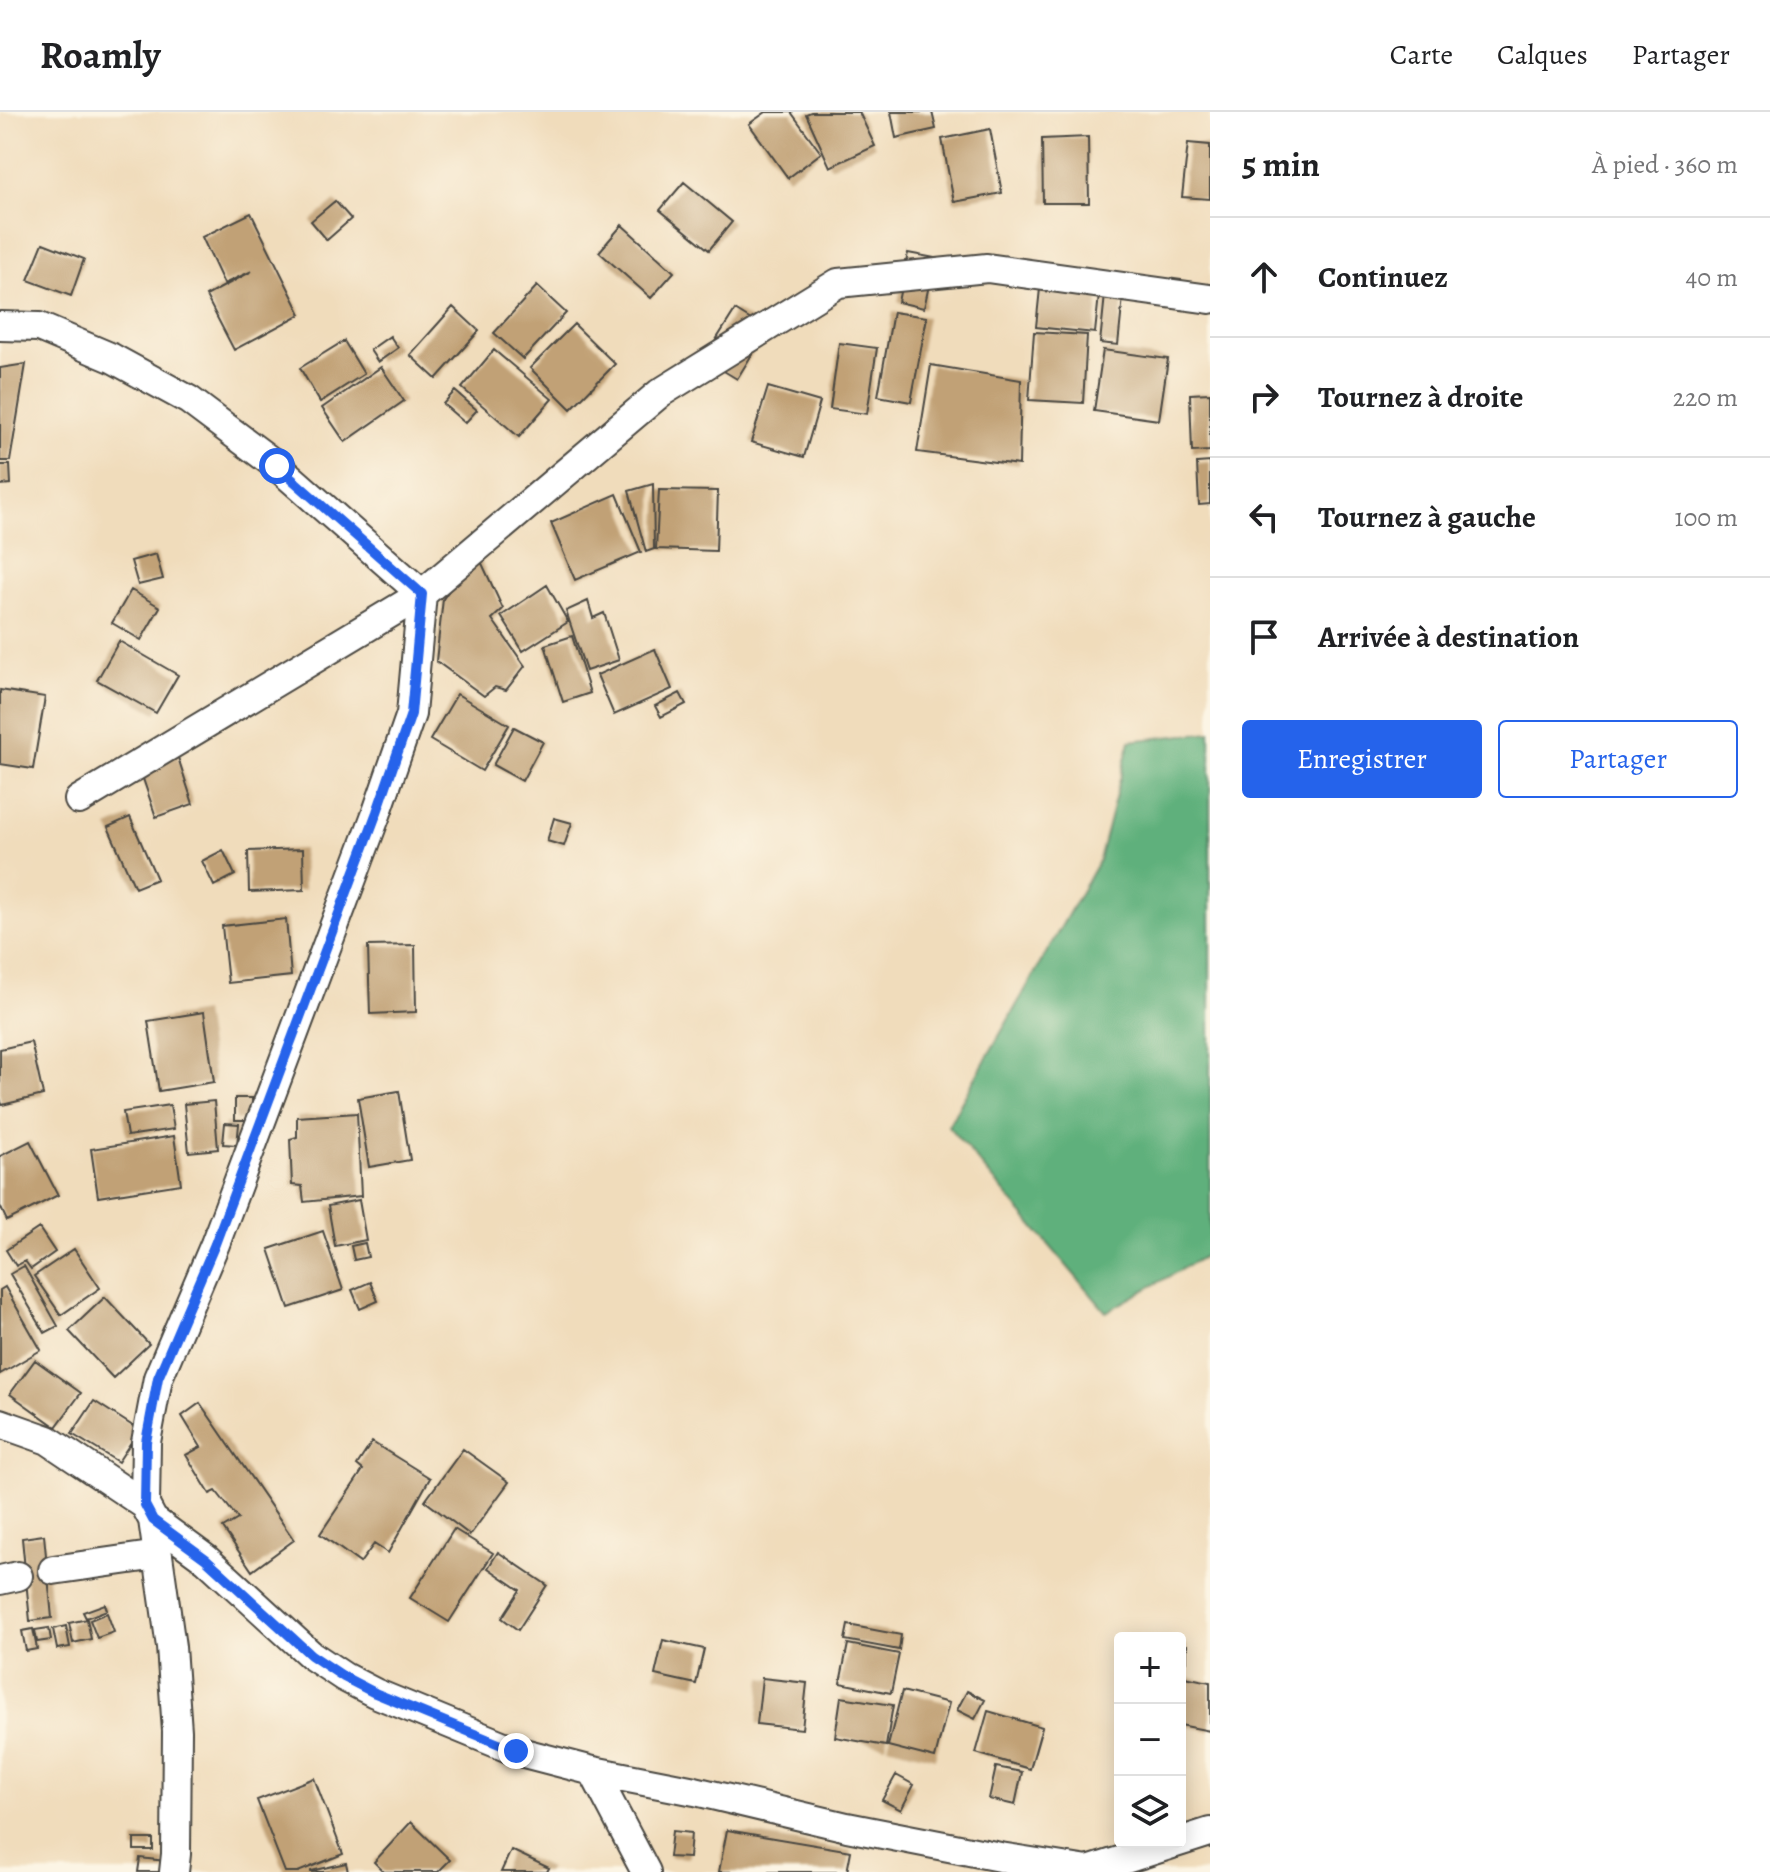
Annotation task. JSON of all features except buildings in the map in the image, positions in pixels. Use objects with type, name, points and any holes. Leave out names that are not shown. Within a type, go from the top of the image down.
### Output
[{"type":"street","points":[[79,800],[422,594],[660,393],[838,283],[987,268],[1210,299]]},
{"type":"street","points":[[0,326],[39,327],[112,358],[189,400],[277,466],[422,594]]},
{"type":"street","points":[[174,1872],[177,1731],[171,1647],[149,1512],[146,1442],[158,1378],[215,1244],[411,714],[422,594]]},
{"type":"street","points":[[0,1423],[48,1440],[149,1512],[206,1559],[311,1655],[344,1677],[375,1693],[516,1751],[847,1827],[1090,1872],[1210,1832]]},
{"type":"street","points":[[53,1570],[158,1555]]},
{"type":"street","points":[[593,1771],[646,1872]]},
{"type":"green space","points":[[1210,732],[1210,1253],[1106,1312],[948,1126],[1099,860],[1130,741]]},
{"type":"route","points":[[277,466],[422,594],[411,714],[215,1244],[158,1378],[146,1442],[145,1505],[153,1520],[206,1559],[311,1655],[344,1677],[375,1693],[516,1751]]}]
